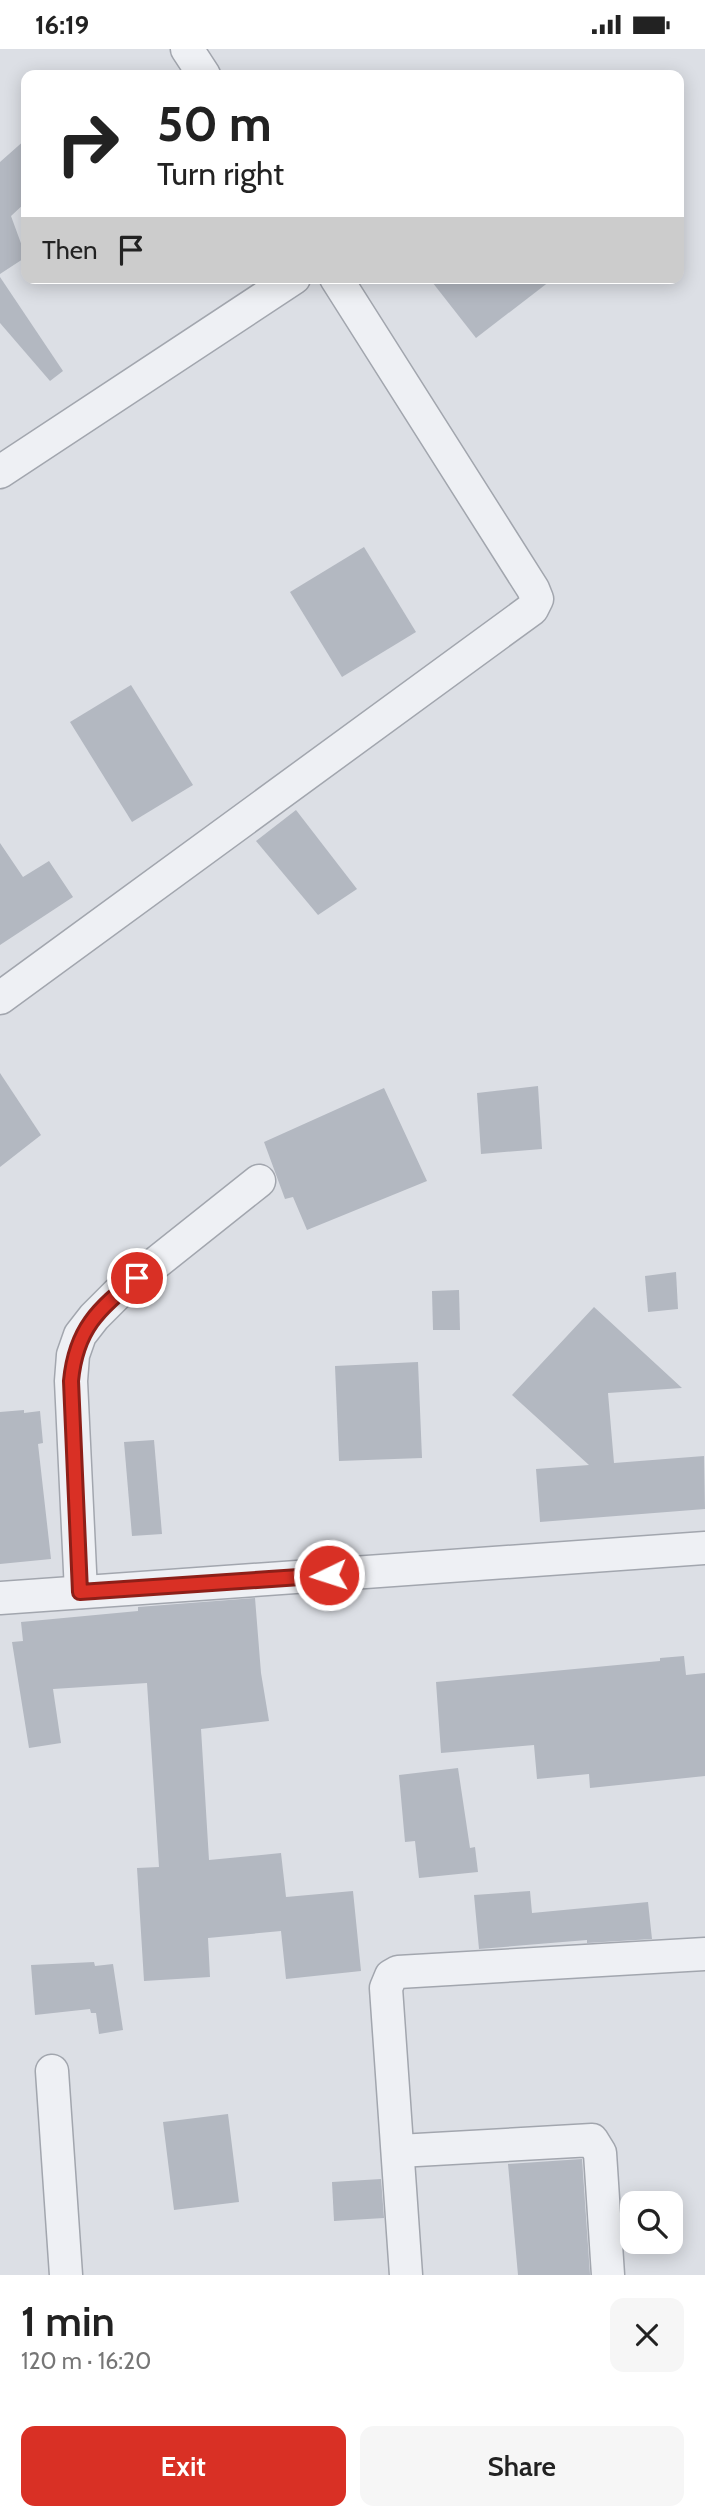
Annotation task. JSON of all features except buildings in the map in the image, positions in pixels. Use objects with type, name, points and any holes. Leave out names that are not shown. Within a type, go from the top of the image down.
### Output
[{"type":"street","points":[[187,49],[201,70]]},
{"type":"street","points":[[0,472],[285,284]]},
{"type":"street","points":[[0,998],[532,609],[537,599],[340,284]]},
{"type":"street","points":[[80,1592],[71,1381],[73,1355],[80,1335],[117,1294],[259,1181]]},
{"type":"street","points":[[0,1598],[705,1548]]},
{"type":"street","points":[[406,2275],[386,1988],[391,1976],[398,1972],[705,1954]]},
{"type":"street","points":[[52,2071],[66,2275]]},
{"type":"street","points":[[399,2151],[592,2140],[600,2153],[608,2275]]},
{"type":"route","points":[[137,1278],[93,1317],[80,1335],[73,1355],[71,1381],[80,1592],[329,1575]]}]
